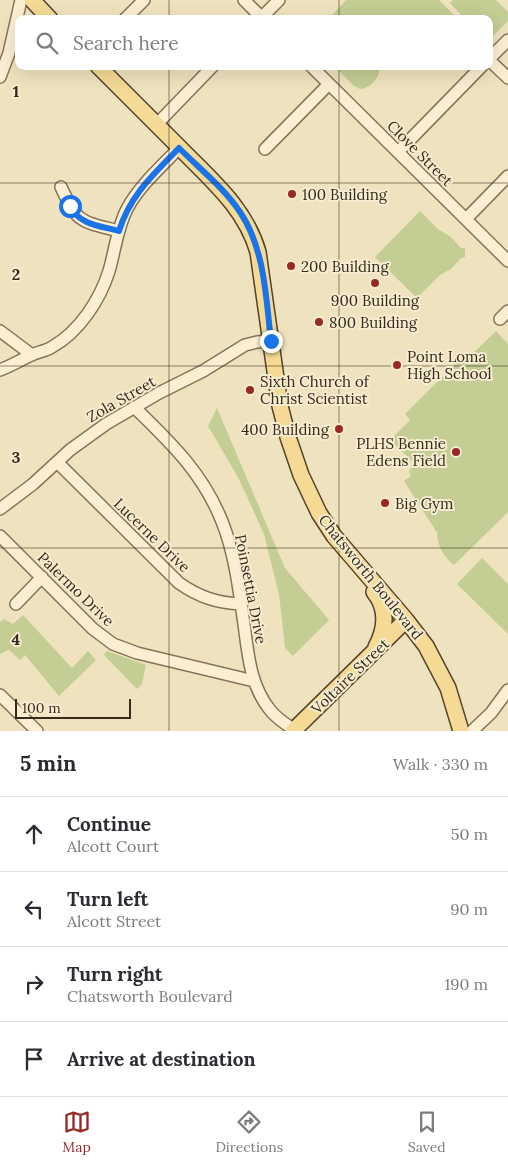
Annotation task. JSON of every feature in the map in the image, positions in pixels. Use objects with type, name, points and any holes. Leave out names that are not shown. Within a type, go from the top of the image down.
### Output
[{"type":"main road","points":[[32,0],[46,15]]},
{"type":"main road","name":"Chatsworth Boulevard","points":[[102,70],[234,204],[243,217],[252,235],[259,258],[282,416],[301,475],[328,528],[426,646],[450,694],[461,731]]},
{"type":"main road","points":[[353,558],[354,569],[377,596],[384,614],[382,633],[372,653]]},
{"type":"main road","name":"Voltaire Street","points":[[295,731],[406,620]]},
{"type":"street","points":[[18,15],[21,0]]},
{"type":"street","points":[[129,15],[144,0]]},
{"type":"street","points":[[244,0],[259,15]]},
{"type":"street","points":[[265,15],[279,0]]},
{"type":"street","points":[[0,77],[9,53],[15,26]]},
{"type":"street","points":[[493,55],[508,40]]},
{"type":"street","points":[[493,63],[508,78]]},
{"type":"street","points":[[156,124],[210,70]]},
{"type":"street","name":"Clove Street","points":[[316,70],[508,261]]},
{"type":"street","points":[[398,152],[478,70]]},
{"type":"street","points":[[265,149],[330,84]]},
{"type":"street","points":[[0,370],[43,352],[60,341],[90,310],[104,285],[127,208],[134,197],[179,148]]},
{"type":"street","points":[[466,219],[508,176]]},
{"type":"street","points":[[61,187],[72,210],[79,218],[119,231]]},
{"type":"street","points":[[0,331],[32,355]]},
{"type":"street","name":"Zola Street","points":[[0,509],[89,435],[134,407],[203,371],[245,345],[271,341]]},
{"type":"street","name":"Poinsettia Drive","points":[[134,407],[180,453],[198,475],[209,493],[224,525],[233,557],[254,681],[270,710],[278,719],[295,731]]},
{"type":"street","name":"Lucerne Drive","points":[[57,462],[179,583],[192,592],[215,602],[241,604]]},
{"type":"street","name":"Palermo Drive","points":[[0,536],[93,629],[113,644],[136,653],[254,681]]},
{"type":"street","points":[[16,604],[42,578]]},
{"type":"street","points":[[472,731],[491,713],[508,690]]},
{"type":"street","points":[[0,695],[30,729]]},
{"type":"green space","points":[[346,0],[439,0],[454,15],[332,15]]},
{"type":"green space","points":[[453,0],[496,0],[508,12],[508,21],[493,36],[493,15],[461,15],[450,3]]},
{"type":"green space","points":[[338,70],[379,70],[377,78],[368,87],[360,89],[354,86]]},
{"type":"green space","points":[[420,211],[439,230],[450,236],[461,248],[465,248],[465,257],[461,258],[451,269],[440,275],[417,298],[375,257]]},
{"type":"green space","name":"PLHS Bennie Edens Field","points":[[496,331],[508,344],[508,512],[454,565],[442,552],[438,534],[404,481],[411,476],[409,471],[415,464],[390,440],[410,420],[405,414],[464,355],[468,358]]},
{"type":"green space","points":[[217,408],[285,568],[329,620],[293,656],[285,648],[279,594],[264,534],[239,479],[208,426]]},
{"type":"green space","points":[[482,558],[508,584],[508,634],[457,584]]},
{"type":"green space","points":[[23,615],[72,668],[88,651],[96,660],[59,696],[25,655],[20,660],[9,650],[0,654],[0,622],[4,619],[13,624]]},
{"type":"green space","points":[[107,651],[146,665],[142,684],[137,689],[104,655]]},
{"type":"place","name":"100 Building","points":[[292,194]]},
{"type":"place","name":"200 Building","points":[[291,266]]},
{"type":"place","name":"900 Building","points":[[375,283]]},
{"type":"place","name":"800 Building","points":[[319,322]]},
{"type":"place","name":"Point Loma High School","points":[[397,365]]},
{"type":"place","name":"Sixth Church of Christ Scientist","points":[[250,390]]},
{"type":"place","name":"400 Building","points":[[339,429]]},
{"type":"place","name":"PLHS Bennie Edens Field","points":[[456,452]]},
{"type":"place","name":"Big Gym","points":[[385,503]]},
{"type":"route","points":[[70,206],[76,216],[82,220],[119,231],[127,208],[134,197],[179,148],[234,204],[252,235],[259,258],[271,341]]}]
